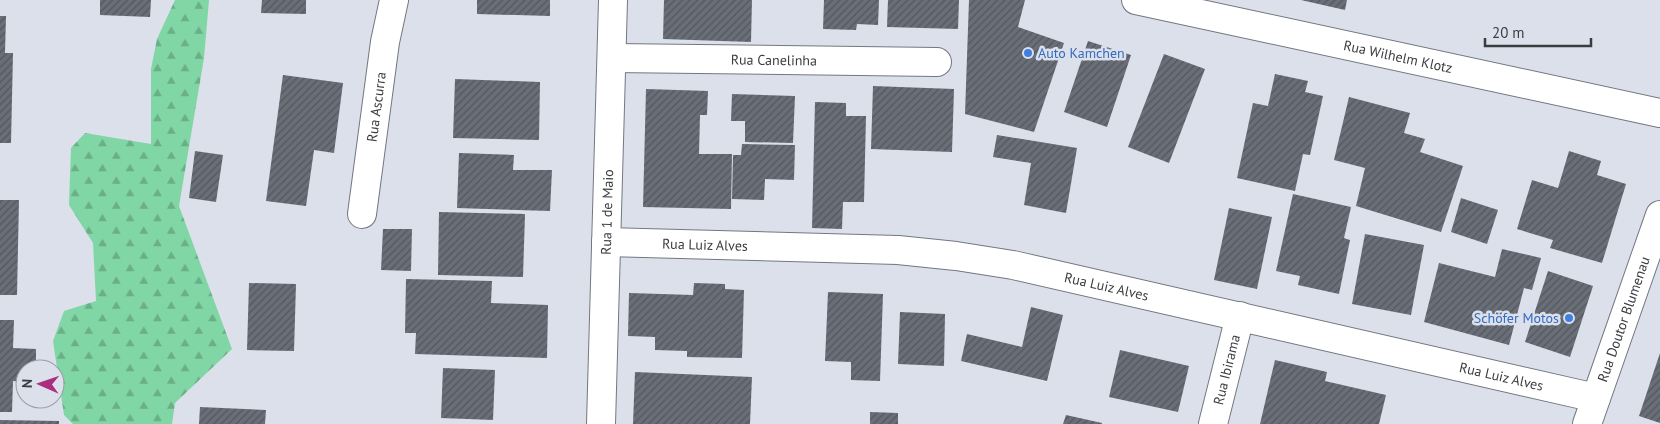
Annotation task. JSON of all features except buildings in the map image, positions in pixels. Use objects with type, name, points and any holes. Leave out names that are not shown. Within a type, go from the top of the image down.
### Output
[{"type":"street","name":"Rua Ascurra","points":[[362,214],[385,42],[394,0]]},
{"type":"street","name":"Rua 1 de Maio","points":[[601,424],[613,0]]},
{"type":"street","name":"Rua Wilhelm Klotz","points":[[1136,0],[1660,113]]},
{"type":"street","name":"Rua Canelinha","points":[[612,58],[937,62]]},
{"type":"street","name":"Rua Doutor Blumenau","points":[[1587,424],[1660,215]]},
{"type":"street","name":"Rua Luiz Alves","points":[[606,242],[898,250],[956,256],[1013,265],[1596,398]]},
{"type":"street","name":"Rua Ibirama","points":[[1213,424],[1240,316]]},
{"type":"green space","points":[[175,0],[209,0],[204,58],[179,206],[232,349],[175,403],[172,424],[73,424],[64,415],[63,409],[65,409],[65,359],[56,359],[53,341],[64,311],[96,301],[93,243],[69,205],[71,148],[85,133],[151,144],[151,69],[157,39]]},
{"type":"place","name":"Auto Kamchen","points":[[1028,53]]},
{"type":"place","name":"Schöfer Motos","points":[[1569,318]]}]
